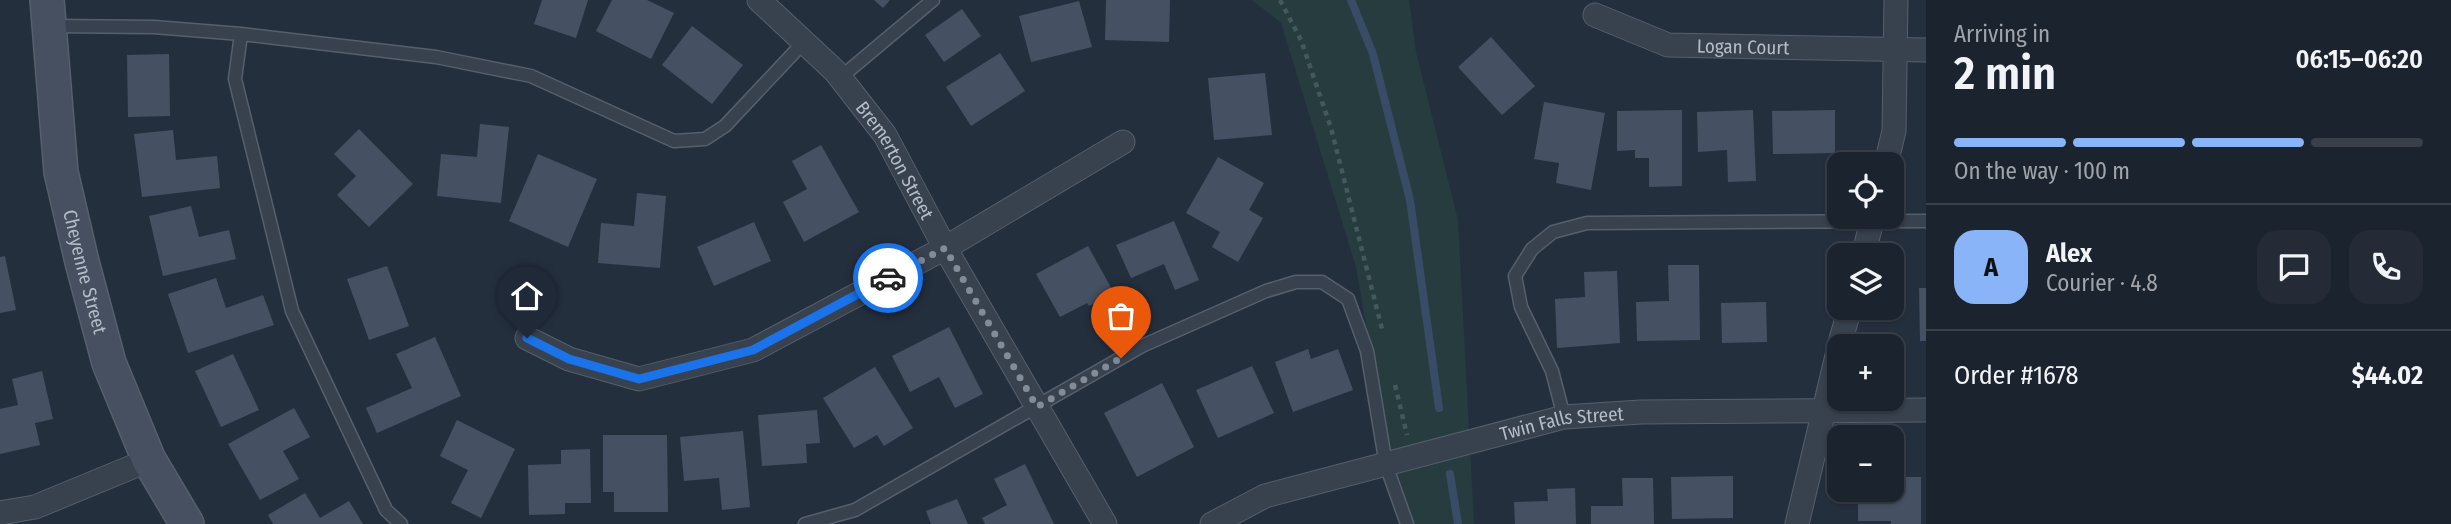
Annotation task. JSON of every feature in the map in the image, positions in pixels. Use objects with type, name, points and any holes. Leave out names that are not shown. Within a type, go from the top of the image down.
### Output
[{"type":"street","name":"Bremerton Street","points":[[759,0],[840,78],[885,135],[945,248],[1105,524]]},
{"type":"street","points":[[1889,152],[1894,131],[1896,0]]},
{"type":"street","name":"Cheyenne Street","points":[[47,13],[61,172],[109,363],[149,460],[187,524]]},
{"type":"street","name":"Logan Court","points":[[1595,15],[1668,45],[1926,50]]},
{"type":"street","points":[[527,338],[569,359],[639,379],[753,350],[945,248],[1123,142]]},
{"type":"street","points":[[1797,524],[1827,393]]},
{"type":"street","name":"Twin Falls Street","points":[[1212,524],[1265,496],[1564,417],[1642,412],[1926,410]]},
{"type":"street","points":[[0,513],[35,507],[149,460]]},
{"type":"lane","points":[[840,78],[933,0]]},
{"type":"lane","points":[[47,13],[436,57],[531,76],[674,141],[705,139],[725,126],[804,42]]},
{"type":"lane","points":[[241,34],[235,79],[292,312],[386,510],[401,524]]},
{"type":"lane","points":[[1564,417],[1552,371],[1521,307],[1515,276],[1532,249],[1553,232],[1587,223],[1827,219]]},
{"type":"lane","points":[[1904,219],[1926,220]]},
{"type":"lane","points":[[805,524],[855,510],[1142,346],[1266,291],[1296,282],[1322,282],[1348,299],[1367,351],[1386,464],[1407,524]]},
{"type":"path","points":[[1280,0],[1301,40],[1331,128],[1385,341]]},
{"type":"path","points":[[1394,379],[1412,458]]},
{"type":"green space","points":[[1252,0],[1409,0],[1416,52],[1458,220],[1474,524],[1400,524],[1356,267],[1281,23]]},
{"type":"building","points":[[542,0],[588,0],[576,38],[534,24]]},
{"type":"building","points":[[612,0],[647,0],[674,13],[651,59],[596,31]]},
{"type":"building","points":[[874,0],[890,0],[883,8]]},
{"type":"building","points":[[1106,0],[1170,0],[1169,42],[1105,40]]},
{"type":"building","points":[[1079,1],[1092,47],[1031,62],[1019,16]]},
{"type":"building","points":[[962,9],[981,36],[944,62],[925,35]]},
{"type":"building","points":[[692,26],[743,65],[712,104],[662,65]]},
{"type":"building","points":[[1491,37],[1535,86],[1502,115],[1458,67]]},
{"type":"building","points":[[1000,53],[1025,91],[971,126],[946,87]]},
{"type":"building","points":[[169,54],[170,116],[128,117],[127,55]]},
{"type":"building","points":[[1265,73],[1272,135],[1214,140],[1208,78]]},
{"type":"building","points":[[1544,102],[1605,113],[1591,190],[1556,183],[1559,163],[1534,159]]},
{"type":"building","points":[[1682,110],[1682,186],[1649,187],[1649,158],[1635,158],[1635,150],[1617,151],[1617,111]]},
{"type":"building","points":[[1753,110],[1756,181],[1728,182],[1727,150],[1698,152],[1697,112]]},
{"type":"building","points":[[1835,110],[1835,152],[1773,154],[1772,111]]},
{"type":"building","points":[[480,124],[509,127],[501,203],[437,196],[441,154],[477,157]]},
{"type":"building","points":[[359,129],[413,184],[369,227],[337,195],[356,176],[334,154]]},
{"type":"building","points":[[173,130],[176,160],[217,156],[220,188],[142,197],[134,134]]},
{"type":"building","points":[[821,145],[859,212],[804,242],[783,202],[807,189],[792,161]]},
{"type":"building","points":[[538,154],[597,179],[568,247],[509,221]]},
{"type":"building","points":[[1218,157],[1264,183],[1249,210],[1263,218],[1238,262],[1212,247],[1220,232],[1186,213]]},
{"type":"building","points":[[637,193],[666,196],[660,268],[598,263],[601,223],[634,226]]},
{"type":"building","points":[[191,206],[199,237],[229,230],[236,259],[163,276],[149,216]]},
{"type":"building","points":[[1174,221],[1199,280],[1175,290],[1164,264],[1131,278],[1116,245]]},
{"type":"building","points":[[754,222],[771,261],[714,286],[697,247]]},
{"type":"building","points":[[1088,246],[1114,293],[1060,317],[1036,274]]},
{"type":"building","points":[[5,256],[16,310],[0,313],[0,257]]},
{"type":"building","points":[[1668,265],[1699,265],[1700,340],[1637,341],[1636,302],[1669,301]]},
{"type":"building","points":[[387,266],[409,326],[369,340],[347,279]]},
{"type":"building","points":[[1617,271],[1620,343],[1557,348],[1555,299],[1585,297],[1584,272]]},
{"type":"building","points":[[216,278],[226,308],[263,295],[274,325],[188,353],[168,294]]},
{"type":"building","points":[[1919,288],[1926,288],[1926,341],[1920,341]]},
{"type":"building","points":[[1766,302],[1767,342],[1722,343],[1721,303]]},
{"type":"building","points":[[949,327],[983,394],[955,408],[939,377],[910,392],[892,356]]},
{"type":"building","points":[[435,337],[461,396],[377,433],[366,408],[412,388],[396,354]]},
{"type":"building","points":[[1308,349],[1311,359],[1338,349],[1353,390],[1293,412],[1275,362]]},
{"type":"building","points":[[233,354],[259,410],[221,427],[195,371]]},
{"type":"building","points":[[1252,366],[1274,413],[1218,438],[1196,390]]},
{"type":"building","points":[[875,367],[913,428],[884,446],[877,435],[854,448],[823,398]]},
{"type":"building","points":[[42,371],[53,419],[35,423],[40,445],[0,454],[0,409],[18,405],[12,379]]},
{"type":"building","points":[[1162,383],[1194,447],[1137,477],[1104,413]]},
{"type":"building","points":[[294,408],[310,437],[283,451],[299,479],[260,500],[228,444]]},
{"type":"building","points":[[817,410],[820,443],[806,444],[807,463],[762,466],[758,415]]},
{"type":"building","points":[[457,420],[515,449],[481,518],[451,503],[468,470],[440,456]]},
{"type":"building","points":[[743,431],[750,507],[722,510],[719,478],[684,481],[680,437]]},
{"type":"building","points":[[603,435],[667,435],[668,512],[614,512],[614,492],[603,492]]},
{"type":"building","points":[[590,449],[591,503],[565,503],[565,514],[529,515],[528,465],[561,464],[561,450]]},
{"type":"building","points":[[1025,464],[1054,524],[985,524],[982,518],[1007,505],[994,479]]},
{"type":"building","points":[[1733,476],[1733,518],[1672,519],[1671,477]]},
{"type":"building","points":[[1904,477],[1921,477],[1921,524],[1858,521],[1858,502],[1904,502]]},
{"type":"building","points":[[1622,478],[1653,478],[1654,524],[1591,524],[1591,506],[1623,506]]},
{"type":"building","points":[[1575,488],[1576,524],[1515,524],[1514,502],[1548,501],[1547,489]]},
{"type":"building","points":[[305,493],[320,518],[349,501],[363,524],[273,524],[268,515]]},
{"type":"building","points":[[957,499],[968,524],[931,524],[926,511]]},
{"type":"waterway","points":[[1351,0],[1373,54],[1410,200],[1439,408]]},
{"type":"waterway","points":[[1450,474],[1458,524]]},
{"type":"way so far","points":[[888,278],[945,248],[1037,407],[1121,358]]},
{"type":"route","points":[[527,338],[569,359],[639,379],[753,350],[888,278]]}]
